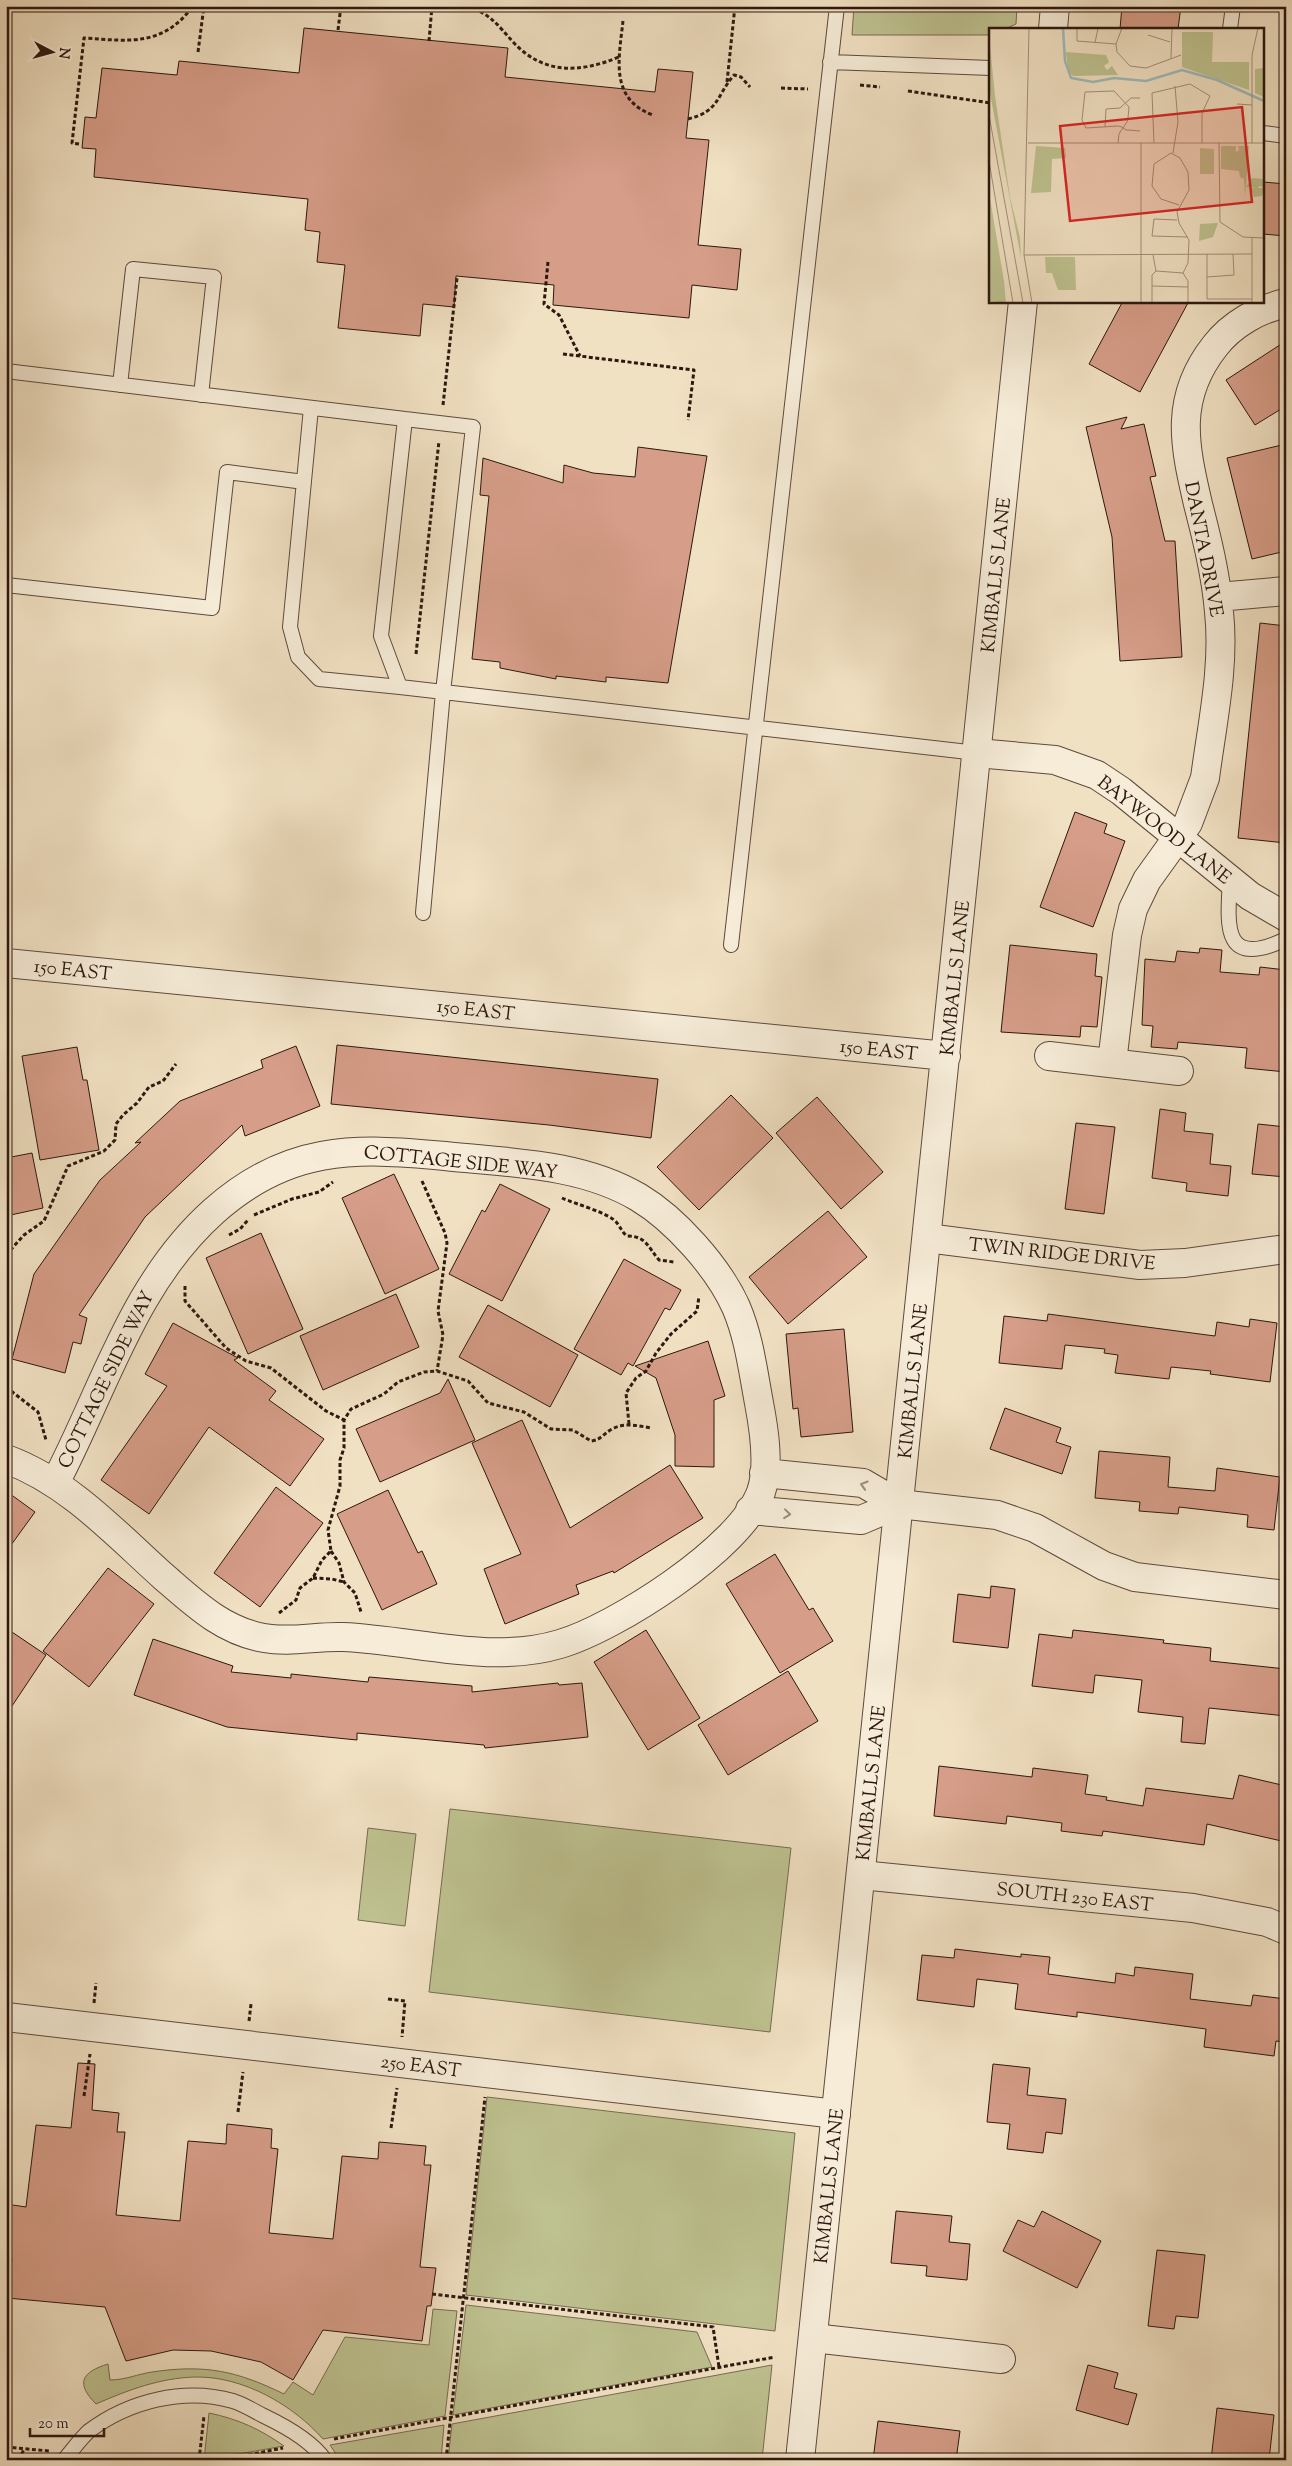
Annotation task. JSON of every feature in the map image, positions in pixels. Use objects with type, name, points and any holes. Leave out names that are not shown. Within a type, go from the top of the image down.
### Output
[{"type":"street","points":[[1053,28],[1055,6]]},
{"type":"street","name":"KIMBALLS LANE","points":[[800,2460],[1023,302]]},
{"type":"street","name":"DANTA DRIVE","points":[[1112,1063],[1127,935],[1133,909],[1147,880],[1179,838],[1196,808],[1205,778],[1218,672],[1220,643],[1218,597],[1211,558],[1186,456],[1184,438],[1187,402],[1199,369],[1220,340],[1247,318],[1263,310],[1286,304]]},
{"type":"street","points":[[1218,597],[1286,591]]},
{"type":"street","name":"BAYWOOD LANE","points":[[977,752],[1055,760],[1084,769],[1121,791],[1264,906],[1286,917]]},
{"type":"street","name":"150 EAST","points":[[6,962],[946,1056]]},
{"type":"street","points":[[1050,1056],[1179,1071]]},
{"type":"street","name":"COTTAGE SIDE WAY","points":[[55,1483],[79,1437],[135,1313],[171,1255],[191,1234],[233,1195],[255,1180],[279,1169],[328,1153],[374,1150],[559,1169],[600,1179],[619,1187],[652,1206],[692,1244],[721,1281],[736,1306],[749,1346],[761,1414],[758,1492]]},
{"type":"street","name":"TWIN RIDGE DRIVE","points":[[927,1238],[1140,1265],[1184,1263],[1286,1249]]},
{"type":"street","points":[[6,1459],[55,1483],[96,1516],[195,1604],[228,1626],[245,1633],[284,1640],[344,1638],[496,1652],[539,1649],[560,1644],[601,1627],[696,1568],[716,1550],[758,1492],[863,1483],[899,1504],[997,1515],[1035,1528],[1104,1566],[1136,1576],[1171,1582],[1286,1594]]},
{"type":"street","points":[[758,1492],[861,1520],[899,1504]]},
{"type":"street","name":"SOUTH 230 EAST","points":[[861,1875],[1193,1908],[1267,1922],[1286,1930]]},
{"type":"street","name":"250 EAST","points":[[6,2017],[836,2114]]},
{"type":"street","points":[[813,2338],[1001,2359]]},
{"type":"lane","points":[[731,945],[836,6]]},
{"type":"lane","points":[[1230,28],[1232,6]]},
{"type":"lane","points":[[830,62],[989,68]]},
{"type":"lane","points":[[1264,134],[1286,136]]},
{"type":"lane","points":[[120,385],[133,268],[214,277],[201,395]]},
{"type":"lane","points":[[6,371],[473,427],[443,692],[423,914]]},
{"type":"lane","points":[[311,408],[290,627],[298,657],[319,679],[977,752]]},
{"type":"lane","points":[[400,687],[381,636],[405,419]]},
{"type":"lane","points":[[6,585],[212,608],[227,472],[304,482]]},
{"type":"lane","points":[[1230,880],[1227,921],[1232,938],[1238,944],[1253,950],[1261,949],[1286,939]]},
{"type":"lane","points":[[67,2457],[88,2432],[111,2417],[137,2405],[178,2396],[206,2396],[234,2402],[286,2426],[325,2460]]},
{"type":"path","points":[[79,144],[72,143],[84,38],[139,40],[160,36],[178,24],[193,6]]},
{"type":"path","points":[[198,52],[204,6]]},
{"type":"path","points":[[338,30],[341,6]]},
{"type":"path","points":[[429,41],[432,6]]},
{"type":"path","points":[[468,6],[483,12],[499,24],[513,42],[530,57],[556,68],[575,70],[599,66],[619,57]]},
{"type":"path","points":[[688,120],[707,113],[723,94],[727,83],[735,6]]},
{"type":"path","points":[[623,21],[619,57],[621,89],[632,103],[653,116]]},
{"type":"path","points":[[727,83],[734,75],[741,76],[750,87]]},
{"type":"path","points":[[857,84],[880,87]]},
{"type":"path","points":[[781,88],[813,88]]},
{"type":"path","points":[[908,91],[989,103]]},
{"type":"path","points":[[548,262],[544,304],[559,315],[580,356]]},
{"type":"path","points":[[416,654],[457,278]]},
{"type":"path","points":[[563,354],[694,370],[688,420]]},
{"type":"path","points":[[6,1255],[8,1249],[44,1221],[68,1166],[104,1151],[115,1140],[116,1124],[123,1115],[137,1103],[150,1087],[163,1081],[176,1064]]},
{"type":"path","points":[[226,1236],[240,1229],[254,1215],[292,1199],[319,1192],[339,1176]]},
{"type":"path","points":[[421,1179],[446,1233],[447,1243],[438,1311],[443,1335],[437,1371]]},
{"type":"path","points":[[558,1197],[583,1208],[593,1208],[617,1222],[626,1236],[642,1238],[648,1243],[659,1260],[675,1262],[682,1266]]},
{"type":"path","points":[[185,1281],[185,1301],[226,1348],[246,1361],[271,1368],[326,1411],[344,1420]]},
{"type":"path","points":[[629,1424],[626,1393],[636,1378],[646,1371],[656,1353],[672,1334],[697,1311],[700,1300],[698,1291]]},
{"type":"path","points":[[344,1582],[338,1563],[331,1552],[328,1530],[340,1486],[340,1460],[344,1448],[344,1420],[350,1410],[384,1394],[398,1382],[424,1372],[437,1371],[468,1381],[488,1403],[524,1412],[551,1429],[573,1430],[591,1441],[600,1440],[612,1429],[629,1424],[652,1428]]},
{"type":"path","points":[[7,1389],[38,1412],[46,1440]]},
{"type":"path","points":[[274,1616],[296,1600],[300,1588],[313,1578],[322,1560],[331,1552]]},
{"type":"path","points":[[313,1578],[332,1578],[344,1582],[355,1593],[363,1615]]},
{"type":"path","points":[[446,2460],[485,2092]]},
{"type":"path","points":[[432,2294],[713,2327],[719,2367]]},
{"type":"path","points":[[223,2460],[775,2357]]},
{"type":"path","points":[[199,2460],[206,2396]]},
{"type":"path","points":[[6,2447],[67,2457]]},
{"type":"path","points":[[19,2460],[24,2449]]},
{"type":"green space","points":[[854,6],[1017,6],[1016,24],[1007,28],[989,28],[989,35],[852,35]]},
{"type":"green space","points":[[450,1809],[791,1848],[770,2032],[429,1992]]},
{"type":"green space","points":[[368,1828],[416,1834],[405,1926],[358,1920]]},
{"type":"green space","points":[[487,2097],[795,2133],[775,2331],[466,2295]]},
{"type":"green space","points":[[466,2305],[697,2332],[712,2367],[453,2415]]},
{"type":"green space","points":[[433,2309],[457,2311],[445,2416],[323,2439],[282,2404],[249,2387],[231,2381],[195,2377],[157,2382],[96,2404],[85,2390],[84,2379],[87,2375],[99,2367],[108,2364],[110,2380],[152,2372],[205,2369],[236,2375],[284,2394],[293,2382],[313,2395],[345,2337],[429,2345]]},
{"type":"green space","points":[[772,2365],[762,2460],[448,2460],[452,2424]]},
{"type":"green space","points":[[209,2413],[248,2425],[284,2446],[204,2460]]},
{"type":"green space","points":[[444,2425],[441,2460],[340,2460],[330,2445]]},
{"type":"building","points":[[1122,6],[1181,6],[1178,28],[1120,28]]},
{"type":"building","points":[[304,28],[508,48],[505,77],[655,92],[658,69],[693,72],[686,138],[709,140],[698,245],[741,249],[737,290],[692,285],[689,318],[553,305],[554,285],[456,276],[454,307],[423,304],[420,336],[338,328],[345,265],[317,262],[320,232],[305,230],[308,199],[94,177],[96,149],[82,148],[85,117],[96,118],[102,68],[177,75],[179,61],[299,73]]},
{"type":"building","points":[[1264,182],[1286,184],[1286,236],[1264,234]]},
{"type":"building","points":[[1122,302],[1188,302],[1140,392],[1089,364]]},
{"type":"building","points":[[1286,341],[1286,406],[1255,425],[1226,380]]},
{"type":"building","points":[[1127,417],[1121,429],[1144,424],[1156,476],[1150,477],[1165,541],[1175,541],[1182,657],[1120,661],[1112,537],[1086,427]]},
{"type":"building","points":[[1286,444],[1286,551],[1252,559],[1227,458]]},
{"type":"building","points":[[638,447],[707,456],[668,683],[606,677],[606,682],[556,676],[556,679],[500,668],[500,662],[472,659],[489,496],[480,495],[483,458],[563,483],[564,465],[593,473],[635,477]]},
{"type":"building","points":[[1260,623],[1286,626],[1286,843],[1238,838]]},
{"type":"building","points":[[1075,812],[1107,824],[1104,833],[1125,841],[1093,927],[1040,907]]},
{"type":"building","points":[[1010,945],[1097,954],[1095,976],[1102,977],[1097,1027],[1081,1026],[1080,1037],[1001,1032]]},
{"type":"building","points":[[1200,948],[1222,950],[1220,972],[1259,975],[1260,967],[1286,970],[1286,1072],[1245,1068],[1247,1048],[1178,1042],[1177,1049],[1151,1047],[1153,1026],[1142,1025],[1145,959],[1175,962],[1177,951],[1199,953]]},
{"type":"building","points":[[337,1045],[658,1079],[651,1138],[549,1125],[331,1104]]},
{"type":"building","points":[[296,1046],[320,1106],[245,1136],[242,1125],[145,1217],[79,1315],[87,1318],[81,1344],[73,1342],[65,1373],[12,1359],[34,1274],[100,1180],[141,1142],[135,1143],[180,1101],[263,1068],[261,1060]]},
{"type":"building","points":[[77,1047],[83,1080],[87,1080],[99,1150],[40,1160],[22,1056]]},
{"type":"building","points":[[731,1095],[773,1138],[699,1210],[657,1167]]},
{"type":"building","points":[[817,1097],[883,1172],[841,1209],[776,1133]]},
{"type":"building","points":[[1160,1109],[1186,1113],[1184,1131],[1213,1134],[1210,1164],[1231,1166],[1228,1196],[1186,1191],[1187,1183],[1152,1178]]},
{"type":"building","points":[[1076,1123],[1115,1127],[1104,1214],[1065,1209]]},
{"type":"building","points":[[1258,1124],[1286,1127],[1286,1177],[1252,1174]]},
{"type":"building","points":[[32,1153],[43,1208],[6,1216],[6,1158]]},
{"type":"building","points":[[394,1174],[439,1269],[385,1294],[342,1198]]},
{"type":"building","points":[[500,1184],[550,1209],[502,1301],[449,1274],[482,1210],[485,1212]]},
{"type":"building","points":[[828,1211],[867,1257],[788,1324],[749,1277]]},
{"type":"building","points":[[261,1233],[303,1329],[248,1354],[206,1258]]},
{"type":"building","points":[[624,1259],[681,1290],[670,1310],[665,1308],[633,1366],[628,1363],[621,1375],[574,1349]]},
{"type":"building","points":[[396,1294],[419,1347],[323,1390],[300,1336]]},
{"type":"building","points":[[488,1305],[578,1355],[550,1407],[459,1357]]},
{"type":"building","points":[[1048,1314],[1215,1336],[1217,1322],[1249,1327],[1250,1319],[1277,1323],[1270,1382],[1210,1374],[1211,1371],[1171,1367],[1169,1379],[1115,1373],[1118,1355],[1104,1353],[1105,1349],[1065,1345],[1062,1369],[999,1363],[1004,1316],[1047,1321]]},
{"type":"building","points":[[173,1323],[238,1358],[234,1360],[276,1391],[269,1400],[324,1439],[290,1486],[209,1427],[149,1514],[101,1480],[167,1386],[145,1374]]},
{"type":"building","points":[[844,1329],[853,1432],[801,1437],[798,1408],[793,1409],[786,1334]]},
{"type":"building","points":[[708,1341],[725,1396],[714,1400],[714,1467],[675,1466],[675,1435],[656,1378],[635,1366]]},
{"type":"building","points":[[448,1379],[475,1440],[380,1482],[356,1429],[440,1393]]},
{"type":"building","points":[[1005,1408],[1061,1428],[1056,1442],[1071,1447],[1062,1474],[990,1449]]},
{"type":"building","points":[[522,1420],[570,1528],[670,1465],[703,1518],[614,1573],[613,1571],[576,1585],[579,1594],[505,1624],[484,1569],[521,1554],[472,1443]]},
{"type":"building","points":[[1099,1451],[1170,1457],[1168,1487],[1215,1491],[1217,1468],[1280,1477],[1274,1530],[1247,1527],[1248,1515],[1179,1507],[1178,1514],[1139,1511],[1140,1502],[1095,1498]]},
{"type":"building","points":[[276,1487],[323,1523],[260,1607],[214,1573]]},
{"type":"building","points":[[388,1490],[418,1553],[422,1551],[437,1584],[382,1610],[337,1514]]},
{"type":"building","points":[[6,1491],[35,1512],[6,1552]]},
{"type":"building","points":[[775,1554],[809,1610],[813,1608],[833,1641],[780,1673],[726,1584]]},
{"type":"building","points":[[108,1568],[154,1604],[89,1687],[43,1651]]},
{"type":"building","points":[[991,1586],[1015,1589],[1008,1648],[953,1642],[958,1594],[990,1598]]},
{"type":"building","points":[[6,1628],[46,1655],[6,1715]]},
{"type":"building","points":[[646,1630],[700,1718],[648,1750],[594,1662]]},
{"type":"building","points":[[1073,1630],[1164,1640],[1163,1643],[1211,1648],[1210,1661],[1286,1669],[1286,1716],[1209,1708],[1205,1744],[1181,1742],[1183,1717],[1138,1712],[1142,1680],[1095,1675],[1093,1693],[1032,1686],[1039,1634],[1072,1638]]},
{"type":"building","points":[[153,1639],[233,1666],[231,1672],[291,1678],[291,1674],[368,1682],[369,1677],[472,1686],[472,1692],[558,1683],[559,1685],[582,1683],[588,1737],[485,1748],[484,1745],[357,1733],[357,1740],[227,1727],[134,1695]]},
{"type":"building","points":[[788,1671],[818,1721],[728,1775],[698,1725]]},
{"type":"building","points":[[939,1766],[1032,1777],[1033,1768],[1088,1775],[1085,1794],[1107,1797],[1106,1800],[1143,1806],[1146,1788],[1233,1799],[1239,1775],[1286,1786],[1286,1842],[1207,1824],[1204,1845],[1103,1831],[1102,1836],[1061,1831],[1062,1823],[1007,1816],[1006,1824],[934,1816]]},
{"type":"building","points":[[955,1949],[1021,1957],[1021,1954],[1050,1957],[1048,1974],[1115,1983],[1116,1973],[1134,1976],[1135,1967],[1193,1974],[1190,1999],[1251,2006],[1253,1995],[1286,1999],[1286,2042],[1276,2041],[1274,2056],[1204,2047],[1206,2029],[1077,2012],[1077,2017],[1015,2009],[1018,1984],[977,1979],[974,2007],[917,2000],[922,1955],[954,1958]]},
{"type":"building","points":[[78,2063],[95,2064],[92,2110],[119,2113],[117,2132],[125,2132],[116,2215],[180,2221],[188,2141],[226,2144],[227,2124],[272,2129],[271,2148],[278,2149],[269,2233],[333,2239],[342,2156],[378,2159],[379,2142],[426,2146],[424,2165],[431,2165],[420,2267],[436,2268],[431,2306],[427,2306],[422,2341],[323,2330],[293,2380],[261,2362],[211,2351],[173,2350],[126,2361],[105,2307],[7,2298],[12,2259],[6,2259],[6,2204],[26,2207],[36,2125],[71,2128]]},
{"type":"building","points":[[993,2064],[1030,2068],[1027,2095],[1066,2099],[1062,2134],[1046,2132],[1043,2153],[1007,2149],[1010,2124],[987,2122]]},
{"type":"building","points":[[896,2211],[952,2216],[949,2242],[970,2244],[967,2280],[926,2276],[927,2266],[891,2263]]},
{"type":"building","points":[[1042,2211],[1101,2241],[1077,2288],[1003,2251],[1018,2220],[1034,2227]]},
{"type":"building","points":[[1157,2250],[1205,2255],[1198,2318],[1176,2316],[1174,2329],[1148,2326]]},
{"type":"building","points":[[1088,2365],[1118,2373],[1114,2388],[1137,2394],[1128,2425],[1076,2410]]},
{"type":"building","points":[[1217,2408],[1274,2415],[1269,2460],[1211,2460]]},
{"type":"building","points":[[878,2421],[960,2431],[956,2460],[873,2460]]}]
